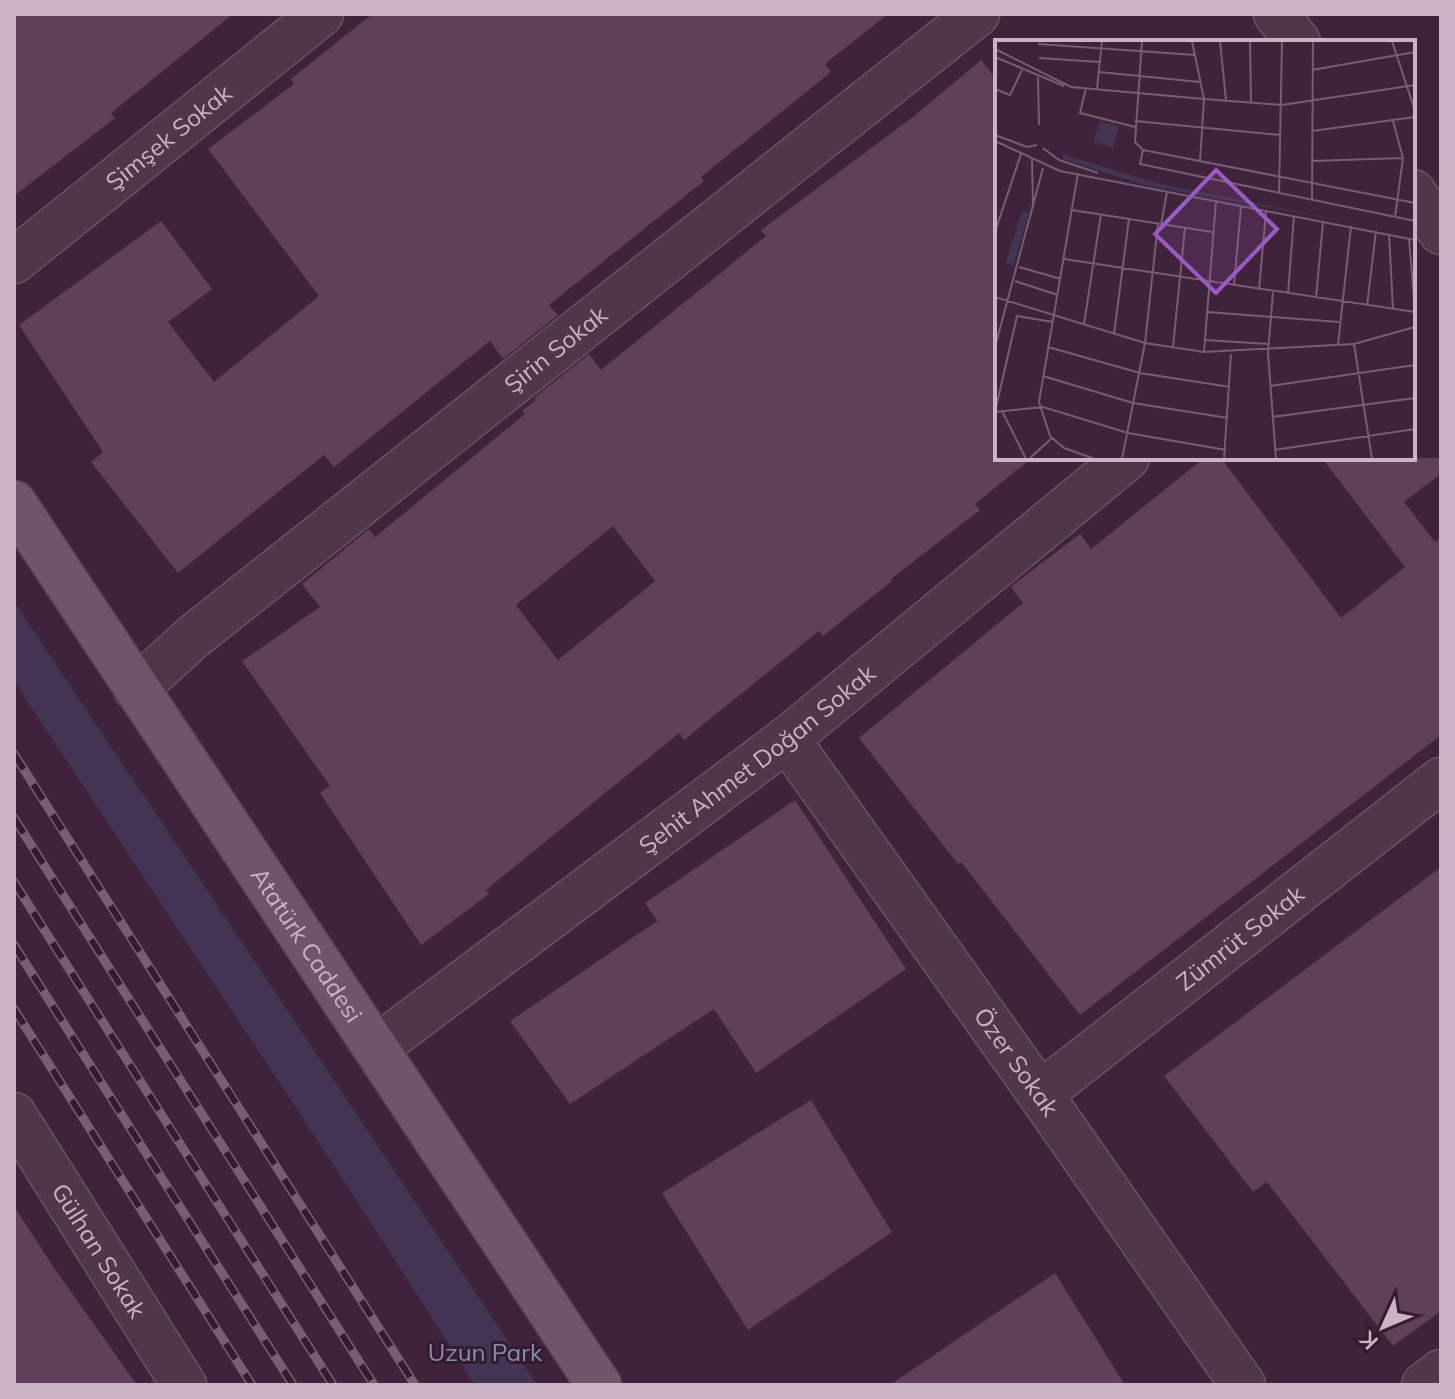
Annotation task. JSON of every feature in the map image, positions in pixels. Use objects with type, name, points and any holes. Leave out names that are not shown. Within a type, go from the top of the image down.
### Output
[{"type":"main road","name":"Atatürk Caddesi","points":[[14,503],[599,1385]]},
{"type":"street","name":"Şimşek Sokak","points":[[14,261],[321,14]]},
{"type":"street","name":"Şirin Sokak","points":[[136,689],[193,637],[977,14]]},
{"type":"street","points":[[1276,14],[1296,40]]},
{"type":"street","name":"Şehit Ahmet Doğan Sokak","points":[[376,1048],[787,739],[1125,460]]},
{"type":"street","name":"Özer Sokak","points":[[787,739],[1243,1385]]},
{"type":"street","name":"Zümrüt Sokak","points":[[1040,1094],[1441,780]]},
{"type":"street","name":"Gülhan Sokak","points":[[14,1115],[184,1385]]},
{"type":"street","points":[[1424,1385],[1441,1372]]},
{"type":"green space","name":"Uzun Park","points":[[14,601],[537,1385],[475,1385],[14,681]]},
{"type":"building","points":[[14,14],[233,14],[111,113],[115,118],[14,196]]},
{"type":"building","points":[[372,14],[888,14],[825,64],[831,72],[701,177],[704,181],[549,305],[558,315],[503,359],[490,341],[334,467],[324,455],[178,573],[91,462],[103,452],[19,325],[161,221],[212,289],[168,322],[214,382],[319,296],[208,149],[294,84],[291,79]]},
{"type":"building","points":[[981,60],[995,78],[995,460],[1030,460],[975,504],[980,510],[823,636],[819,631],[684,740],[679,733],[486,890],[489,894],[421,945],[320,793],[330,786],[242,661],[320,607],[302,584],[369,529],[375,537],[525,414],[522,411],[536,400],[534,398],[589,354],[601,370],[766,236],[761,230],[914,116]],"holes":[[[613,526],[655,581],[558,660],[516,605]]]},
{"type":"building","points":[[1441,458],[1441,474],[1404,502],[1435,542],[1441,538],[1441,735],[1080,1015],[859,738],[1023,603],[1011,587],[1018,581],[1080,534],[1091,549],[1202,460],[1222,460],[1341,618],[1405,567],[1324,460]]},
{"type":"building","points":[[795,800],[906,969],[756,1073],[714,1009],[570,1104],[510,1021],[657,921],[645,903]]},
{"type":"building","points":[[1441,867],[1441,1311],[1393,1346],[1267,1182],[1253,1192],[1164,1076]]},
{"type":"building","points":[[811,1100],[892,1232],[748,1330],[662,1193]]},
{"type":"building","points":[[14,1206],[52,1265],[137,1385],[14,1385]]},
{"type":"building","points":[[1055,1273],[1125,1385],[890,1385]]},
{"type":"railway","points":[[14,754],[415,1385]]},
{"type":"railway","points":[[14,818],[374,1385]]},
{"type":"railway","points":[[14,882],[333,1385]]},
{"type":"railway","points":[[14,945],[293,1385]]},
{"type":"railway","points":[[14,1009],[252,1385]]}]
